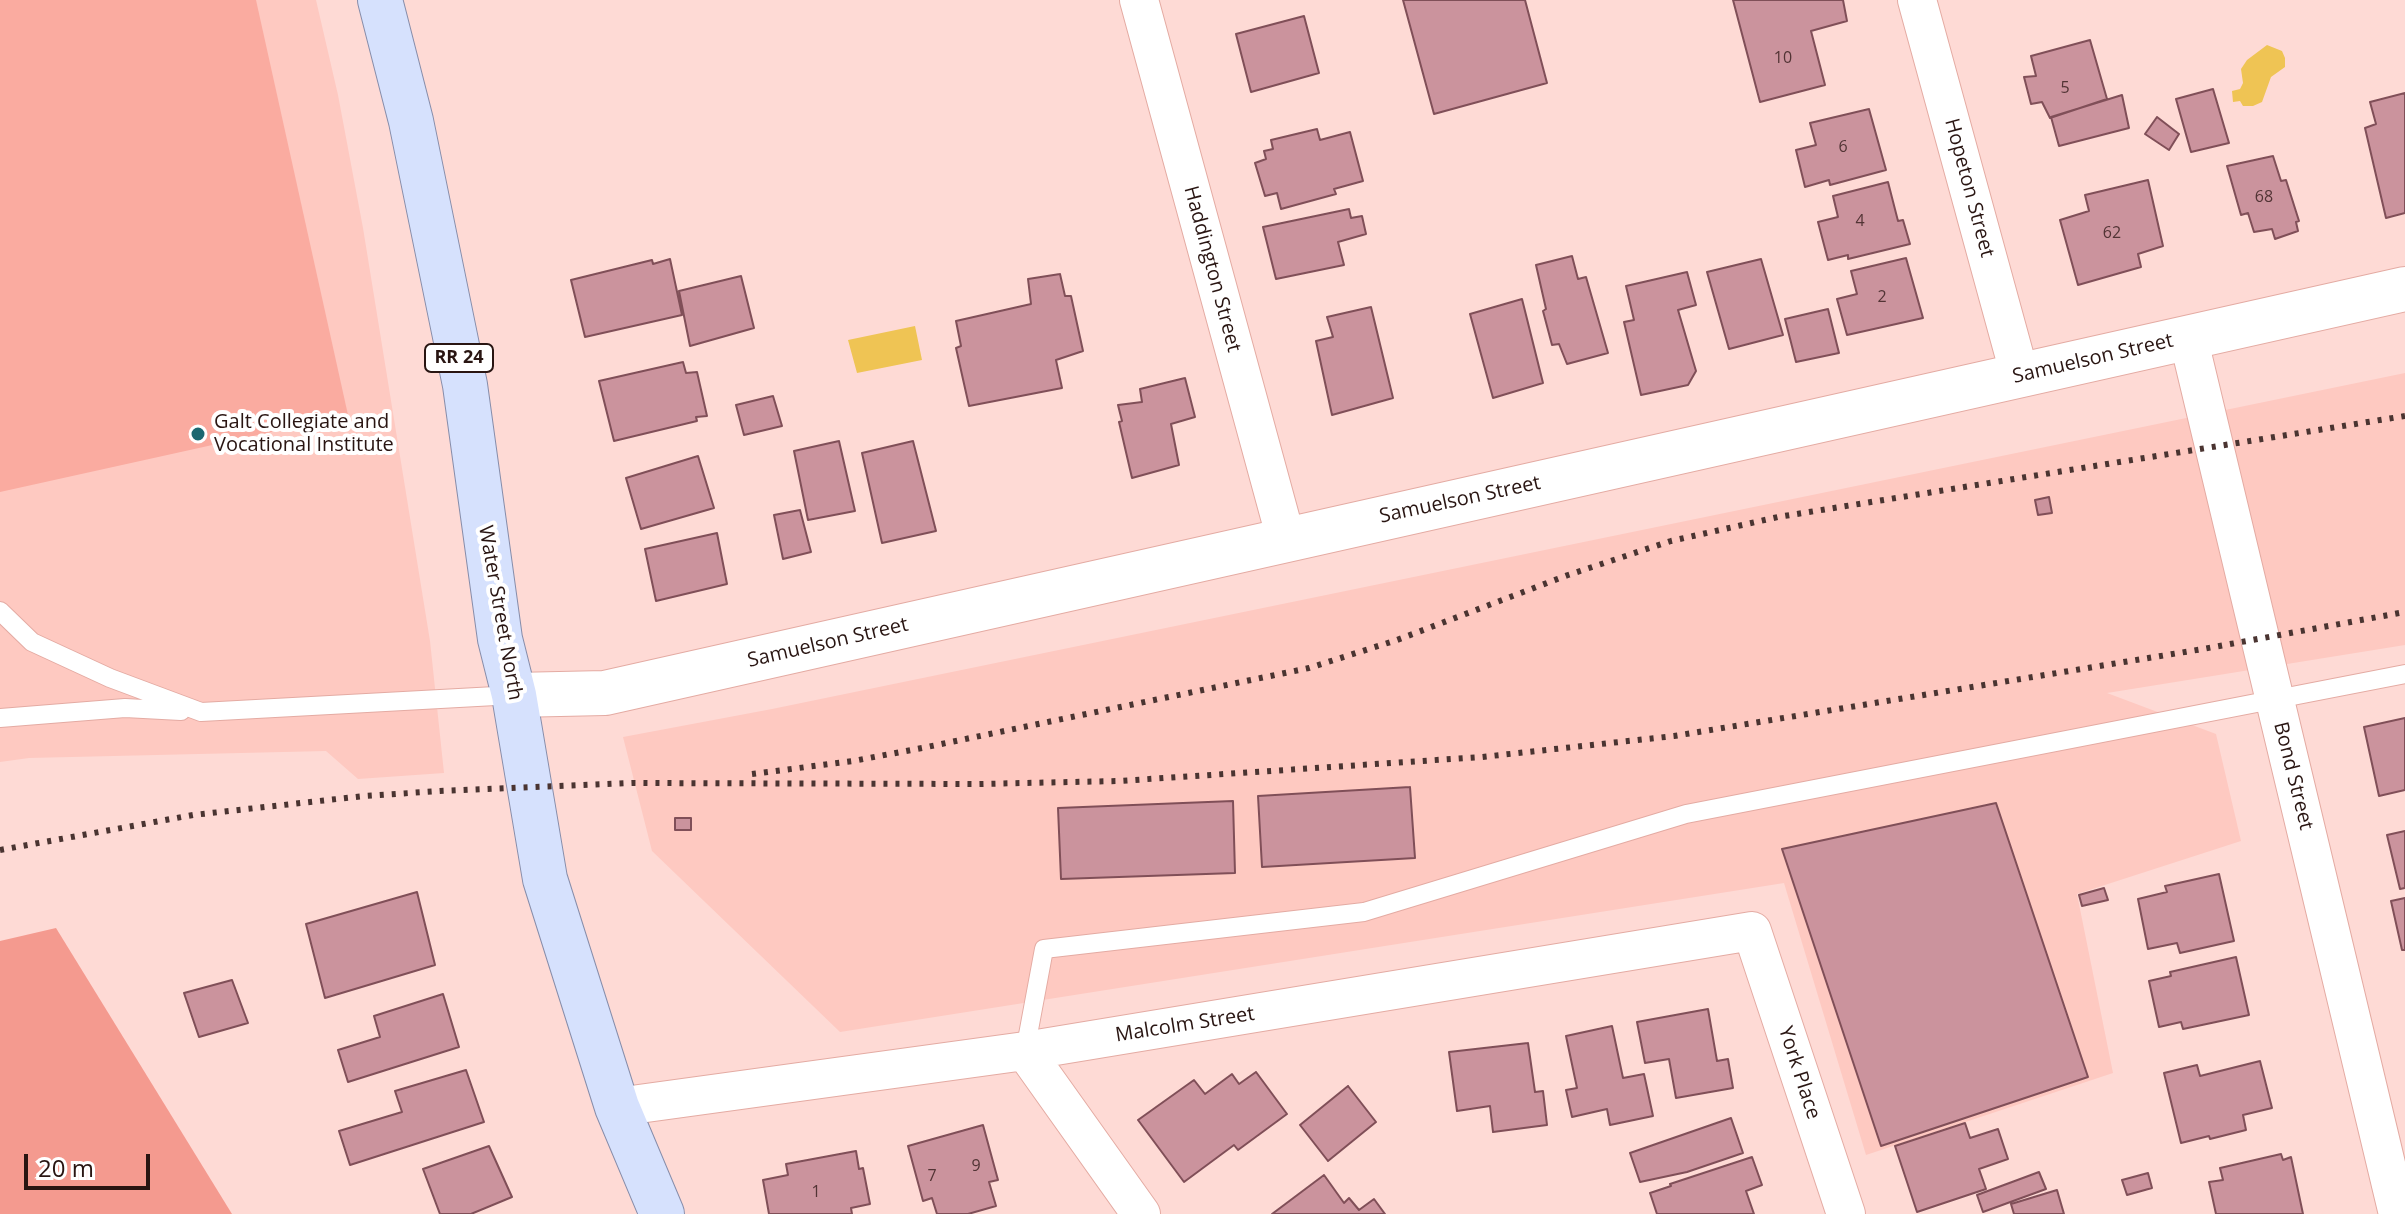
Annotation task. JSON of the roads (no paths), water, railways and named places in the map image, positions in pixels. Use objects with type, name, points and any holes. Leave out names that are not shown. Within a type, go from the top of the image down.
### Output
[{"type":"main road","name":"Water Street North","points":[[380,0],[411,121],[465,385],[500,639],[514,695],[532,817],[545,879],[617,1107],[662,1214]]},
{"type":"street","name":"Haddington Street","points":[[1139,0],[1286,539]]},
{"type":"street","name":"Hopeton Street","points":[[1917,0],[2020,376]]},
{"type":"street","name":"Samuelson Street","points":[[514,695],[605,693],[2405,289]]},
{"type":"street","name":"Bond Street","points":[[2188,337],[2398,1214]]},
{"type":"street","name":"Malcolm Street","points":[[617,1107],[1025,1051],[1752,931]]},
{"type":"street","name":"York Place","points":[[1752,931],[1846,1214]]},
{"type":"street","points":[[1025,1051],[1141,1214]]},
{"type":"lane","points":[[0,611],[32,642],[110,678],[201,712]]},
{"type":"lane","points":[[1025,1051],[1044,949],[1364,912],[1686,814],[2405,674]]},
{"type":"lane","points":[[0,718],[125,708],[201,712],[514,695]]},
{"type":"railway","points":[[752,774],[853,761],[922,748],[1309,668],[1397,640],[1568,575],[1671,541],[1778,517],[2405,416]]},
{"type":"railway","points":[[0,850],[193,815],[440,791],[632,783],[978,784],[1119,781],[1482,757],[1674,736],[2203,649],[2405,612]]},
{"type":"place","name":"Galt Collegiate and Vocational Institute","points":[[198,434]]}]
